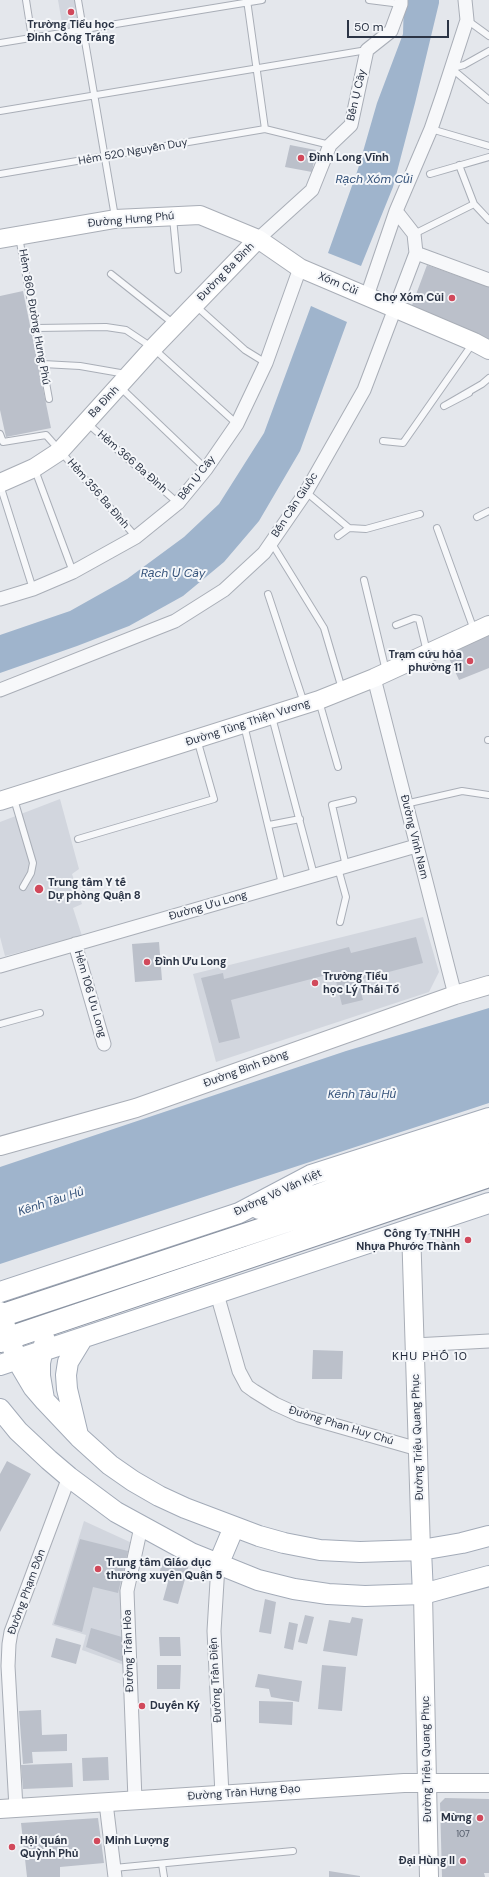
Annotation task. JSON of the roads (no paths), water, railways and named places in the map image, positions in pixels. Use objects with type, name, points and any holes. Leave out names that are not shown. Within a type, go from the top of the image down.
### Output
[{"type":"highway","points":[[0,1315],[489,1154]]},
{"type":"highway","points":[[5,1339],[489,1176]]},
{"type":"main road","name":"Đường Võ Văn Kiệt","points":[[0,1292],[239,1213],[311,1175],[489,1118]]},
{"type":"main road","points":[[239,1213],[291,1204],[489,1133]]},
{"type":"main road","points":[[8,1363],[410,1228],[489,1203]]},
{"type":"main road","points":[[0,1315],[8,1363],[79,1436],[110,1465],[133,1482],[178,1505],[234,1527],[284,1543],[320,1550],[360,1552],[421,1550],[455,1545],[489,1536]]},
{"type":"main road","points":[[45,1401],[40,1376],[42,1352],[44,1342],[54,1322]]},
{"type":"main road","points":[[79,1436],[69,1398],[66,1375],[68,1362],[82,1339]]},
{"type":"main road","points":[[2,1412],[31,1444],[69,1477],[116,1512],[191,1553],[258,1580],[294,1589],[328,1594],[365,1596],[423,1594],[489,1576]]},
{"type":"main road","points":[[218,1565],[234,1527]]},
{"type":"main road","points":[[421,1550],[423,1594]]},
{"type":"street","points":[[362,294],[431,129],[467,20],[465,0]]},
{"type":"street","points":[[367,50],[391,31],[401,2]]},
{"type":"street","name":"Bến Ụ Cây","points":[[258,238],[312,190],[330,145],[351,125],[367,50]]},
{"type":"street","points":[[396,211],[414,234],[416,253],[489,280]]},
{"type":"street","name":"Đường Hưng Phú","points":[[0,239],[115,219],[200,215],[258,238]]},
{"type":"street","name":"Xóm Củi","points":[[258,238],[300,268],[482,346]]},
{"type":"street","name":"Đường Ba Đình","points":[[195,305],[258,238]]},
{"type":"street","name":"Bến Cần Giuộc","points":[[0,690],[175,621],[224,590],[264,553],[306,492],[364,390],[416,253]]},
{"type":"street","name":"Bến Ụ Cây","points":[[0,599],[32,589],[73,572],[136,537],[178,503],[206,469],[237,424],[266,363],[300,268]]},
{"type":"street","name":"Ba Đình","points":[[0,484],[34,468],[60,451],[153,348],[195,305]]},
{"type":"street","name":"Đường Tùng Thiện Vương","points":[[7,799],[244,725],[312,702],[380,675],[482,629]]},
{"type":"street","name":"Đường Vĩnh Nam","points":[[380,675],[405,804],[455,995]]},
{"type":"street","name":"Đường Ưu Long","points":[[0,966],[416,846]]},
{"type":"street","name":"Hẻm 106 Ưu Long","points":[[75,944],[104,1044]]},
{"type":"street","name":"Đường Bình Đông","points":[[0,1146],[136,1108],[455,995],[489,985]]},
{"type":"street","name":"Đường Triệu Quang Phục","points":[[410,1228],[421,1550]]},
{"type":"street","name":"Đường Phan Huy Chú","points":[[217,1294],[239,1371],[247,1386],[275,1404],[299,1414],[418,1449]]},
{"type":"street","points":[[414,1345],[460,1344],[489,1341]]},
{"type":"street","name":"Đường Phạm Đôn","points":[[8,1808],[4,1659],[11,1632],[69,1477]]},
{"type":"street","name":"Đường Trần Hòa","points":[[135,1800],[127,1591],[141,1527]]},
{"type":"street","name":"Đường Trần Điện","points":[[218,1565],[214,1631],[222,1794]]},
{"type":"street","name":"Đường Triệu Quang Phục","points":[[423,1594],[429,1877]]},
{"type":"street","name":"Đường Trần Hưng Đạo","points":[[8,1808],[427,1782],[489,1782]]},
{"type":"street","points":[[106,1803],[114,1872]]},
{"type":"lane","points":[[26,0],[32,38]]},
{"type":"lane","points":[[78,0],[115,219]]},
{"type":"lane","points":[[0,43],[247,1],[262,0]]},
{"type":"lane","points":[[369,0],[401,2]]},
{"type":"lane","points":[[247,1],[265,129],[330,145]]},
{"type":"lane","points":[[467,20],[489,36]]},
{"type":"lane","points":[[0,111],[367,50]]},
{"type":"lane","points":[[451,68],[464,65],[489,51]]},
{"type":"lane","points":[[451,68],[488,100]]},
{"type":"lane","name":"Hẻm 520 Nguyễn Duy","points":[[0,174],[265,129]]},
{"type":"lane","points":[[431,129],[489,146]]},
{"type":"lane","points":[[430,174],[489,157]]},
{"type":"lane","points":[[459,165],[474,204],[489,220]]},
{"type":"lane","points":[[414,234],[474,204]]},
{"type":"lane","points":[[173,217],[178,270]]},
{"type":"lane","name":"Hẻm 860 Đường Hưng Phú","points":[[19,236],[49,399]]},
{"type":"lane","points":[[111,274],[175,325]]},
{"type":"lane","points":[[195,305],[245,350],[266,363]]},
{"type":"lane","points":[[36,328],[106,327],[126,330],[153,348],[237,424]]},
{"type":"lane","points":[[384,441],[403,443],[482,346]]},
{"type":"lane","points":[[43,364],[80,366],[124,380],[206,469]]},
{"type":"lane","points":[[469,392],[489,378]]},
{"type":"lane","name":"Hẻm 366 Ba Đình","points":[[86,422],[178,503]]},
{"type":"lane","name":"Hẻm 356 Ba Đình","points":[[0,433],[3,442],[46,435],[136,537]]},
{"type":"lane","points":[[34,468],[73,572]]},
{"type":"lane","points":[[0,484],[32,589]]},
{"type":"lane","points":[[306,492],[349,528]]},
{"type":"lane","points":[[476,517],[489,511]]},
{"type":"lane","points":[[338,536],[349,528],[366,528],[420,514]]},
{"type":"lane","points":[[437,528],[482,629]]},
{"type":"lane","points":[[271,542],[324,628],[342,690]]},
{"type":"lane","points":[[364,580],[380,675]]},
{"type":"lane","points":[[268,594],[338,767]]},
{"type":"lane","points":[[396,625],[414,618],[419,619],[427,654]]},
{"type":"lane","points":[[272,716],[314,875]]},
{"type":"lane","points":[[244,725],[282,884]]},
{"type":"lane","points":[[78,839],[214,799],[197,739]]},
{"type":"lane","points":[[405,804],[462,791],[489,796]]},
{"type":"lane","points":[[7,799],[33,863],[31,872],[23,887]]},
{"type":"lane","points":[[340,922],[346,897],[332,805],[353,800]]},
{"type":"lane","points":[[269,825],[300,819]]},
{"type":"lane","points":[[0,1024],[40,1013]]},
{"type":"lane","points":[[114,1872],[162,1864],[292,1851]]},
{"type":"lane","points":[[162,1864],[164,1877]]},
{"type":"water","name":"Rạch Xóm Củi","points":[[404,0],[439,0],[439,3],[393,187],[361,266],[328,253],[358,169],[377,103],[403,34]]},
{"type":"water","name":"Rạch Ụ Cây","points":[[311,306],[347,322],[300,451],[259,521],[224,562],[183,596],[129,626],[0,673],[0,635],[70,611],[127,579],[184,537],[219,504],[264,433]]},
{"type":"water","name":"Kênh Tàu Hủ","points":[[489,1008],[489,1103],[0,1264],[0,1167],[346,1051]]},
{"type":"place","name":"Trường Tiểu học Đinh Công Tráng","points":[[71,12]]},
{"type":"place","name":"Đình Long Vĩnh","points":[[301,158]]},
{"type":"place","name":"Chợ Xóm Củi","points":[[452,298]]},
{"type":"place","name":"Trạm cứu hỏa phường 11","points":[[470,661]]},
{"type":"place","name":"Trung tâm Y tế Dự phòng Quận 8","points":[[39,889]]},
{"type":"place","name":"Đình Ưu Long","points":[[147,962]]},
{"type":"place","name":"Trường Tiểu học Lý Thái Tổ","points":[[315,983]]},
{"type":"place","name":"Công Ty TNHH Nhựa Phước Thành","points":[[468,1240]]},
{"type":"place","name":"Trung tâm Giáo dục thường xuyên Quận 5","points":[[98,1569]]},
{"type":"place","name":"Duyến Ký","points":[[142,1706]]},
{"type":"place","name":"Mừng","points":[[480,1818]]},
{"type":"place","name":"Minh Lượng","points":[[97,1841]]},
{"type":"place","name":"Hội quán Quỳnh Phủ","points":[[12,1847]]},
{"type":"place","name":"Đại Hùng II","points":[[463,1861]]},
{"type":"district","name":"KHU PHỐ 10","points":[[430,1357]]}]
